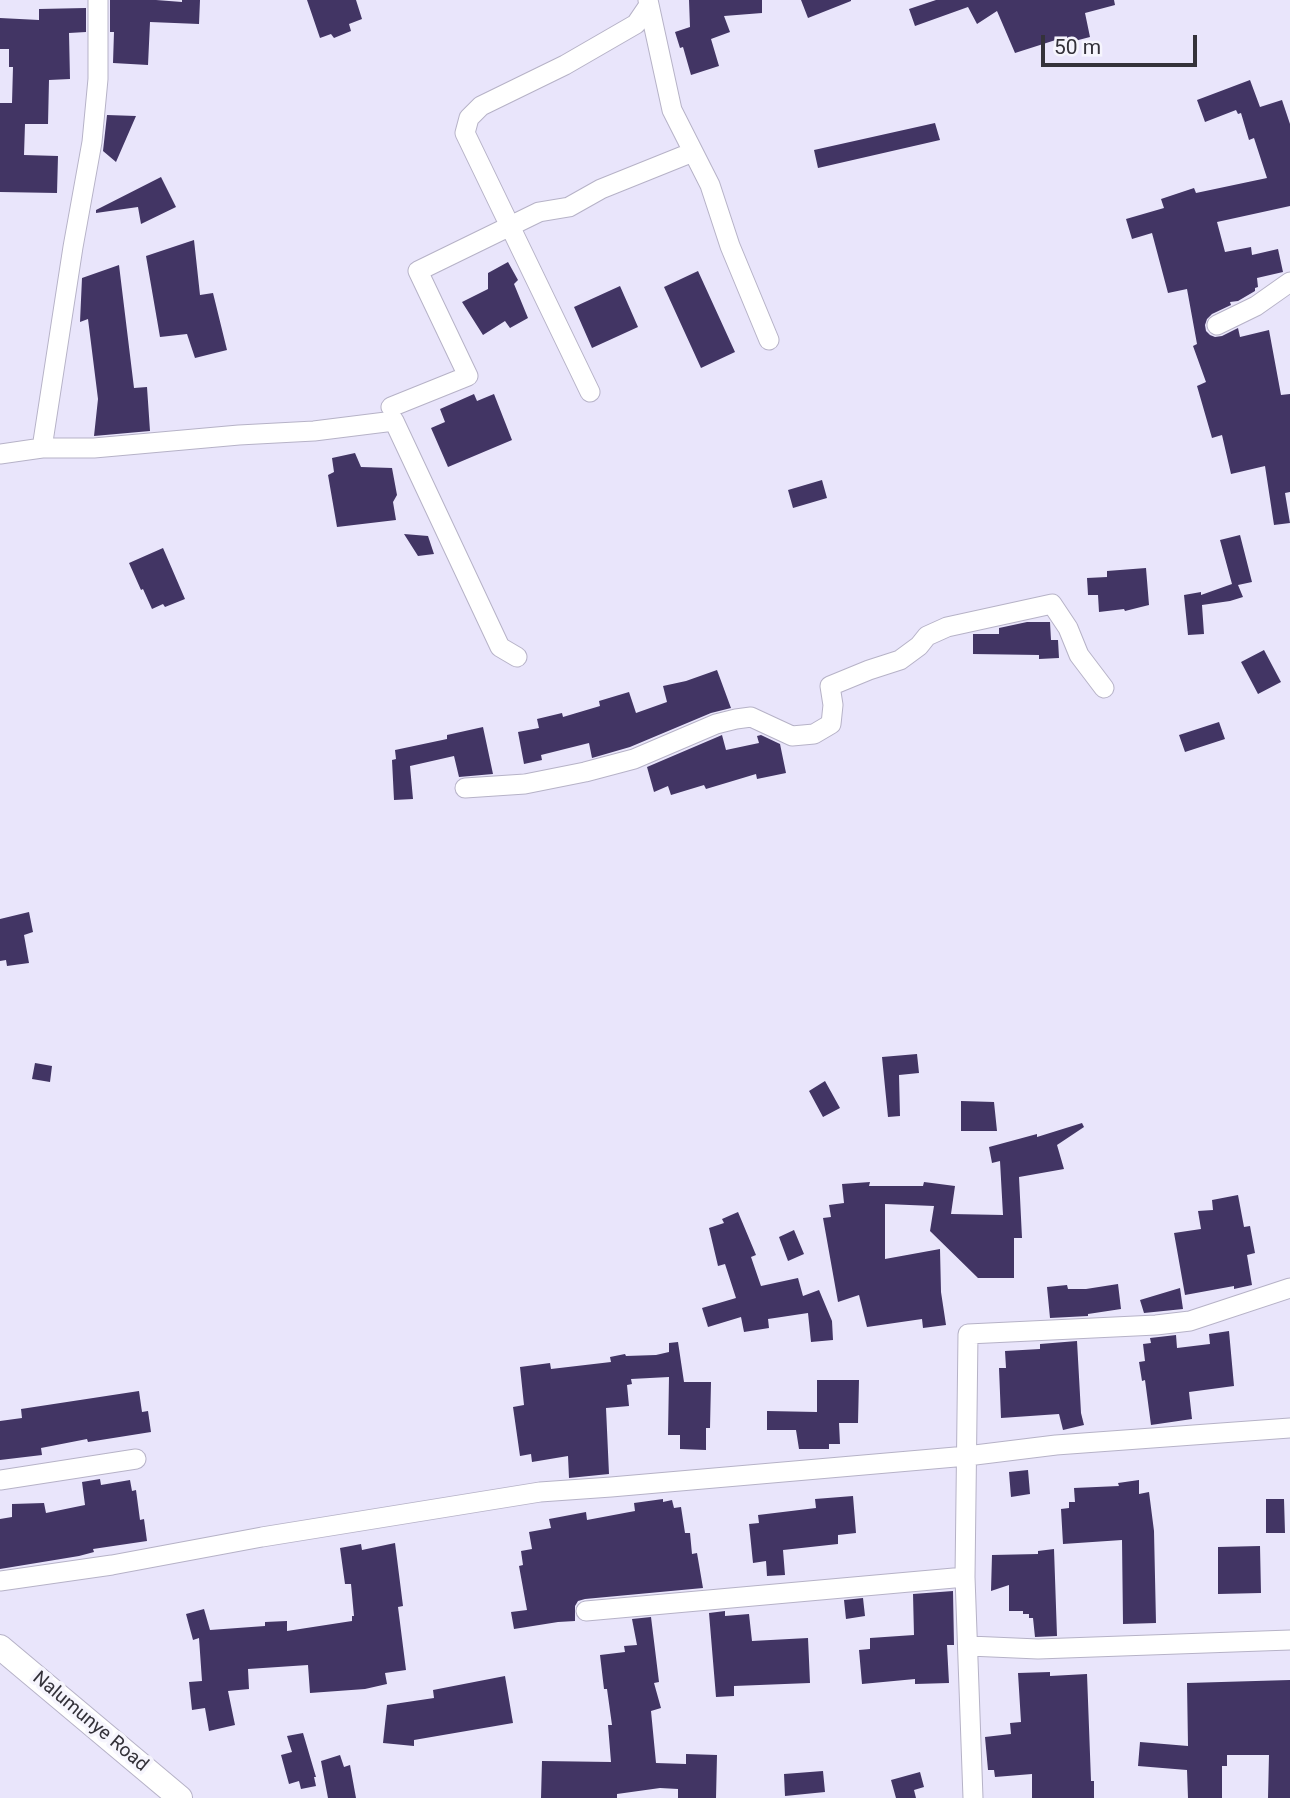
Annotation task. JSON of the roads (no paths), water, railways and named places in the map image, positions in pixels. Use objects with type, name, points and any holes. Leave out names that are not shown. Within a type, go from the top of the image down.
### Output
[{"type":"street","points":[[42,448],[68,273],[92,142],[98,79],[98,0]]},
{"type":"street","points":[[649,2],[672,110],[710,185],[730,246],[769,340]]},
{"type":"street","points":[[590,393],[465,133],[469,118],[481,106],[565,65],[636,24],[649,2]]},
{"type":"street","points":[[391,407],[468,376],[418,271],[539,212],[569,207],[601,188],[693,152]]},
{"type":"street","points":[[1217,326],[1256,306],[1290,282]]},
{"type":"street","points":[[0,454],[42,448],[94,448],[314,431],[394,421],[500,647],[517,657]]},
{"type":"street","points":[[465,788],[525,783],[585,772],[634,759],[716,724],[736,719],[751,718],[792,736],[814,734],[831,724],[833,705],[830,686],[900,660],[919,646],[927,636],[947,627],[1052,604],[1068,628],[1079,655],[1104,688]]},
{"type":"street","points":[[972,1798],[965,1577],[968,1334],[1190,1321],[1290,1288]]},
{"type":"street","points":[[0,1581],[112,1565],[262,1537],[540,1492],[967,1456],[1056,1445],[1290,1428]]},
{"type":"street","points":[[0,1480],[136,1459]]},
{"type":"street","points":[[586,1611],[965,1577]]},
{"type":"street","points":[[969,1646],[1038,1649],[1290,1640]]},
{"type":"street","name":"Nalumunye Road","points":[[0,1647],[180,1798]]}]
